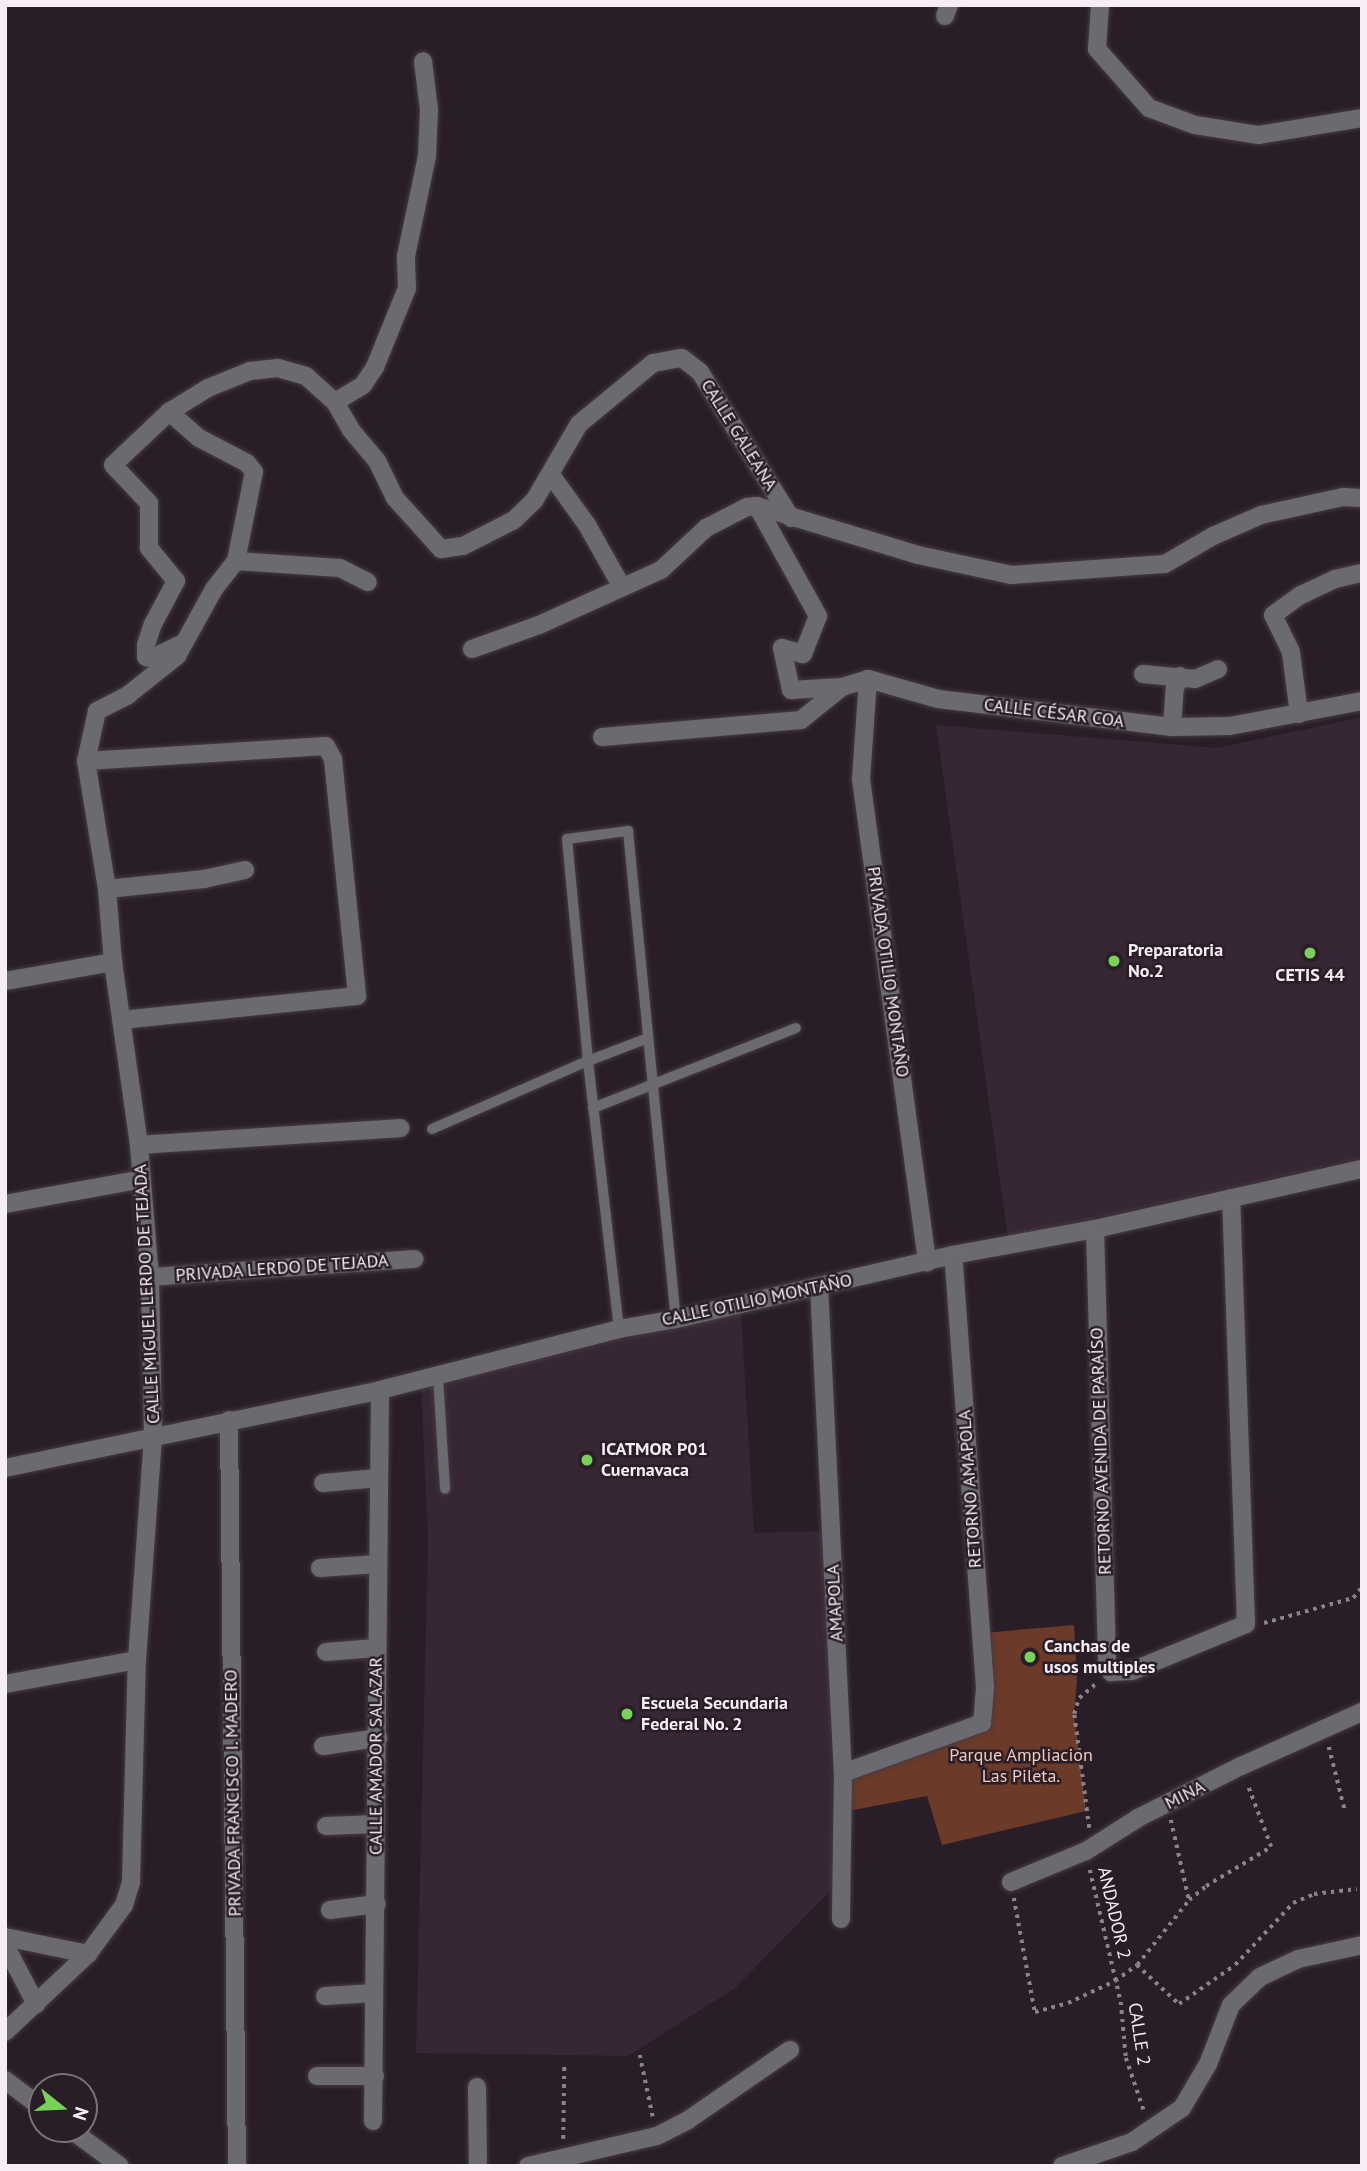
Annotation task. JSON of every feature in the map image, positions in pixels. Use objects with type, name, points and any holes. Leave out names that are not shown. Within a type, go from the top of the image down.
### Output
[{"type":"street","points":[[1100,5],[1097,49],[1149,108],[1195,125],[1259,135],[1362,118]]},
{"type":"street","points":[[335,402],[363,385],[375,367],[407,288],[406,256],[427,156],[429,110],[424,61]]},
{"type":"street","name":"CALLE GALEANA","points":[[551,475],[579,424],[653,363],[682,358],[700,372],[791,518]]},
{"type":"street","points":[[186,642],[152,658],[146,657],[146,645],[153,624],[176,581],[149,548],[149,503],[113,465],[169,412],[208,388],[250,372],[278,368],[306,376],[335,402],[351,430],[377,461],[395,498],[441,549],[463,546],[514,520],[534,501],[551,475],[587,525],[622,587]]},
{"type":"street","points":[[122,1020],[357,996],[333,759],[326,746],[86,761],[97,711],[128,695],[177,656],[214,589],[236,561],[254,472],[247,463],[199,438],[169,412]]},
{"type":"street","points":[[472,649],[539,625],[661,570],[706,528],[737,511],[757,506],[918,555],[1011,575],[1165,564],[1213,536],[1262,515],[1343,496],[1362,498]]},
{"type":"street","points":[[757,506],[818,616],[803,654],[782,648],[792,691],[842,687],[868,680]]},
{"type":"street","points":[[236,561],[340,568],[368,582]]},
{"type":"street","points":[[1299,714],[1291,652],[1273,615],[1301,595],[1335,579],[1362,573]]},
{"type":"street","points":[[1143,674],[1195,679],[1218,669]]},
{"type":"street","points":[[1172,727],[1175,688],[1180,676]]},
{"type":"street","name":"CALLE CÉSAR COA","points":[[868,680],[938,699],[1172,727],[1230,726],[1362,701]]},
{"type":"street","name":"PRIVADA OTILIO MONTAÑO","points":[[868,680],[861,779],[927,1263]]},
{"type":"street","points":[[602,737],[801,720],[842,687]]},
{"type":"street","name":"CALLE MIGUEL LERDO DE TEJADA","points":[[5,2032],[88,1954],[124,1905],[130,1890],[137,1660],[153,1436],[150,1277],[139,1145],[113,962],[107,889],[86,761]]},
{"type":"street","points":[[107,889],[204,879],[245,870]]},
{"type":"street","points":[[5,981],[113,962]]},
{"type":"street","points":[[139,1145],[400,1128]]},
{"type":"street","name":"CALLE OTILIO MONTAÑO","points":[[5,1468],[380,1390],[619,1329],[676,1319],[953,1255],[1095,1229],[1362,1169]]},
{"type":"street","points":[[5,1204],[142,1179]]},
{"type":"street","points":[[1111,1672],[1132,1671],[1246,1623],[1231,1198]]},
{"type":"street","name":"RETORNO AVENIDA DE PARAÍSO","points":[[1095,1229],[1107,1661],[1111,1672]]},
{"type":"street","name":"RETORNO AMAPOLA","points":[[843,1773],[982,1723],[985,1687],[953,1255]]},
{"type":"street","name":"PRIVADA LERDO DE TEJADA","points":[[150,1277],[414,1259]]},
{"type":"street","name":"AMAPOLA","points":[[819,1286],[843,1773],[841,1919]]},
{"type":"street","name":"CALLE AMADOR SALAZAR","points":[[373,2121],[380,1390]]},
{"type":"street","name":"PRIVADA FRANCISCO I. MADERO","points":[[229,1420],[237,2166]]},
{"type":"street","points":[[323,1483],[378,1478]]},
{"type":"street","points":[[320,1568],[378,1564]]},
{"type":"street","points":[[326,1652],[376,1648]]},
{"type":"street","points":[[5,1684],[137,1660]]},
{"type":"street","name":"MINA","points":[[1011,1882],[1091,1847],[1241,1766],[1362,1713]]},
{"type":"street","points":[[323,1746],[378,1738]]},
{"type":"street","points":[[326,1826],[376,1824]]},
{"type":"street","points":[[330,1910],[377,1904]]},
{"type":"street","points":[[5,1937],[88,1954]]},
{"type":"street","points":[[5,1945],[36,2004]]},
{"type":"street","points":[[1062,2166],[1132,2142],[1182,2108],[1208,2064],[1231,2005],[1260,1977],[1298,1959],[1362,1945]]},
{"type":"street","points":[[325,1996],[374,1993]]},
{"type":"street","points":[[528,2166],[657,2136],[688,2120],[790,2050]]},
{"type":"street","points":[[317,2077],[375,2076]]},
{"type":"street","points":[[5,2080],[28,2097]]},
{"type":"street","points":[[477,2087],[478,2166]]},
{"type":"street","points":[[90,2143],[120,2166]]},
{"type":"lane","points":[[619,1329],[587,1061],[567,839],[628,831],[676,1319]]},
{"type":"lane","points":[[593,1108],[796,1028]]},
{"type":"lane","points":[[432,1129],[587,1061],[648,1038]]},
{"type":"lane","points":[[438,1377],[445,1489]]},
{"type":"path","points":[[1246,1623],[1252,1627],[1353,1598],[1362,1587]]},
{"type":"path","name":"ANDADOR 2","points":[[1111,1672],[1079,1698],[1074,1714],[1087,1824],[1115,1981]]},
{"type":"path","points":[[1326,1731],[1345,1811]]},
{"type":"path","points":[[1011,1882],[1035,2012],[1068,2003],[1115,1981],[1137,1965],[1189,1900],[1226,1872],[1271,1846],[1258,1819],[1241,1766]]},
{"type":"path","points":[[1167,1804],[1189,1900]]},
{"type":"path","points":[[1137,1965],[1179,2004],[1235,1965],[1293,1903],[1314,1894],[1357,1889]]},
{"type":"path","name":"CALLE 2","points":[[1115,1981],[1121,2002],[1126,2058],[1150,2132]]},
{"type":"path","points":[[640,2055],[657,2136]]},
{"type":"path","points":[[563,2159],[564,2064]]},
{"type":"shaded area","name":"Preparatoria No.2","points":[[1362,717],[1362,1158],[1008,1238],[936,725],[1217,748]]},
{"type":"shaded area","name":"Escuela Secundaria Federal No. 2","points":[[741,1311],[754,1533],[826,1531],[834,1887],[735,1988],[628,2056],[416,2053],[428,1540],[421,1387]]},
{"type":"green space","name":"Parque Ampliacion Las Pileta.","points":[[1074,1625],[1077,1681],[1074,1714],[1086,1811],[942,1845],[927,1796],[843,1812],[843,1773],[982,1723],[983,1633]]},
{"type":"place","name":"CETIS 44","points":[[1310,953]]},
{"type":"place","name":"Preparatoria No.2","points":[[1114,961]]},
{"type":"place","name":"ICATMOR P01 Cuernavaca","points":[[587,1460]]},
{"type":"place","name":"Canchas de usos multiples","points":[[1030,1657]]},
{"type":"place","name":"Escuela Secundaria Federal No. 2","points":[[627,1714]]}]
